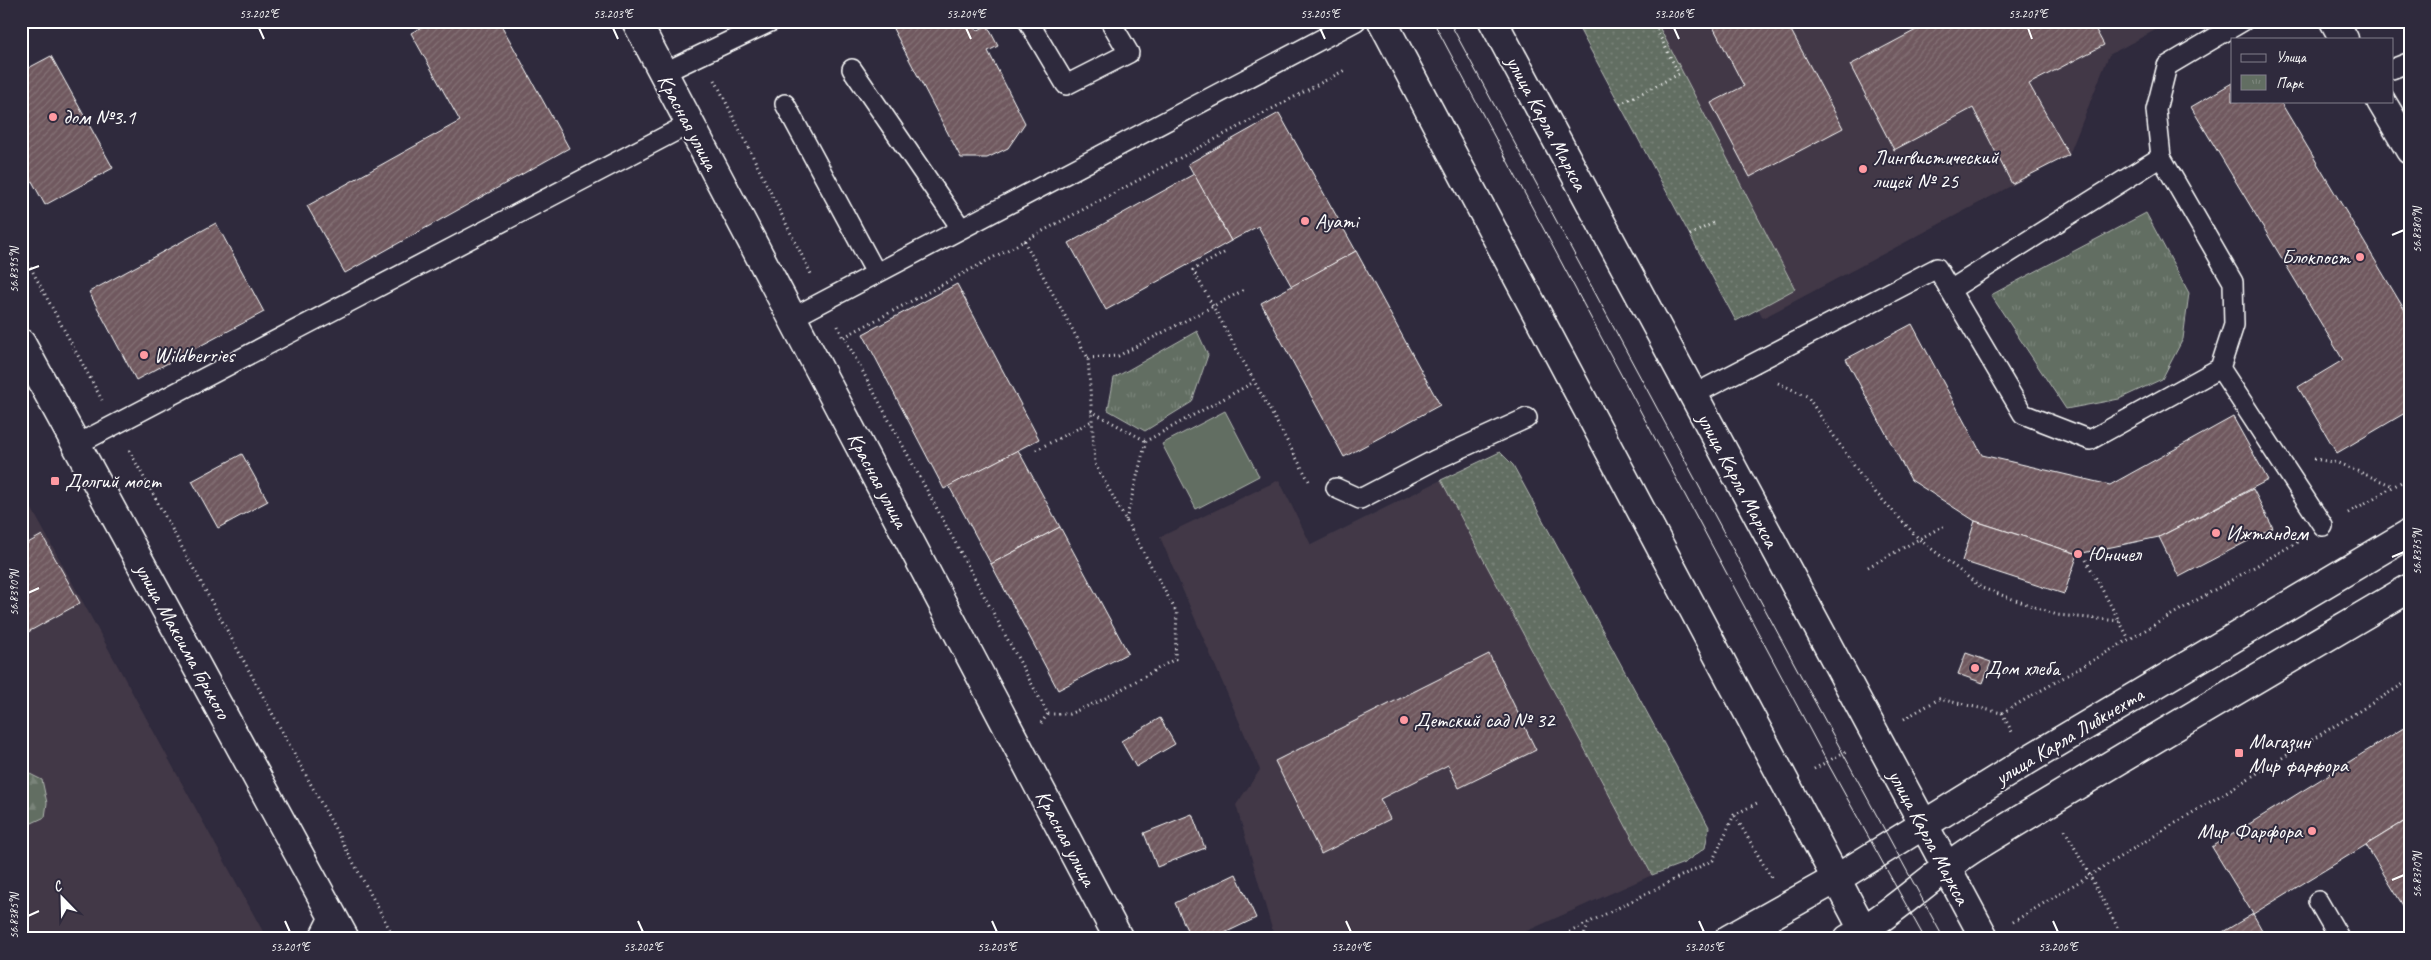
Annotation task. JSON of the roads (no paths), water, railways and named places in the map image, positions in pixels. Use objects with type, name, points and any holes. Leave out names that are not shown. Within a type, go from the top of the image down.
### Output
[{"type":"main road","name":"Красная улица","points":[[636,21],[1118,939]]},
{"type":"main road","points":[[1382,21],[1836,879],[1860,936],[1945,867],[2050,801],[2410,588]]},
{"type":"main road","name":"улица Карла Маркса","points":[[1493,21],[1984,939]]},
{"type":"main road","points":[[2334,21],[2343,38]]},
{"type":"main road","points":[[2382,102],[2410,150]]},
{"type":"main road","name":"улица Максима Горького","points":[[21,343],[345,939]]},
{"type":"main road","name":"улица Карла Либкнехта","points":[[1729,939],[1836,879],[1922,824],[2410,533]]},
{"type":"lane","points":[[663,73],[772,21]]},
{"type":"lane","points":[[1028,21],[1066,85],[1129,53],[1110,21]]},
{"type":"lane","points":[[792,318],[1356,21]]},
{"type":"lane","points":[[1692,395],[1936,268],[2024,414],[2090,440],[2220,368],[2234,325],[2233,282],[2161,156],[2156,110],[2167,66],[2243,21]]},
{"type":"lane","points":[[2394,68],[2410,62]]},
{"type":"lane","points":[[852,69],[961,228]]},
{"type":"lane","points":[[785,104],[876,273]]},
{"type":"lane","points":[[76,445],[689,124]]},
{"type":"lane","points":[[1950,290],[2161,156]]},
{"type":"lane","points":[[2220,368],[2324,526]]},
{"type":"lane","points":[[1336,488],[1360,499],[1435,460],[1527,418]]},
{"type":"lane","points":[[2318,901],[2340,939]]},
{"type":"lane","points":[[318,939],[331,913]]},
{"type":"tram line","points":[[1433,21],[1827,762],[1925,939]]},
{"type":"tram line","points":[[1449,21],[1944,939]]},
{"type":"place","name":"дом №3.1","points":[[53,117]]},
{"type":"place","name":"Лингвистический лицей № 25","points":[[1863,169]]},
{"type":"place","name":"Ayami","points":[[1305,221]]},
{"type":"place","name":"Блокпост","points":[[2360,257]]},
{"type":"place","name":"Wildberries","points":[[144,355]]},
{"type":"place","name":"Долгий мост","points":[[55,481]]},
{"type":"place","name":"Ижтандем","points":[[2216,533]]},
{"type":"place","name":"Юничел","points":[[2078,554]]},
{"type":"place","name":"Дом хлеба","points":[[1975,668]]},
{"type":"place","name":"Детский сад № 32","points":[[1404,720]]},
{"type":"place","name":"Магазин Мир фарфора","points":[[2239,753]]},
{"type":"place","name":"Мир Фарфора","points":[[2312,831]]}]
